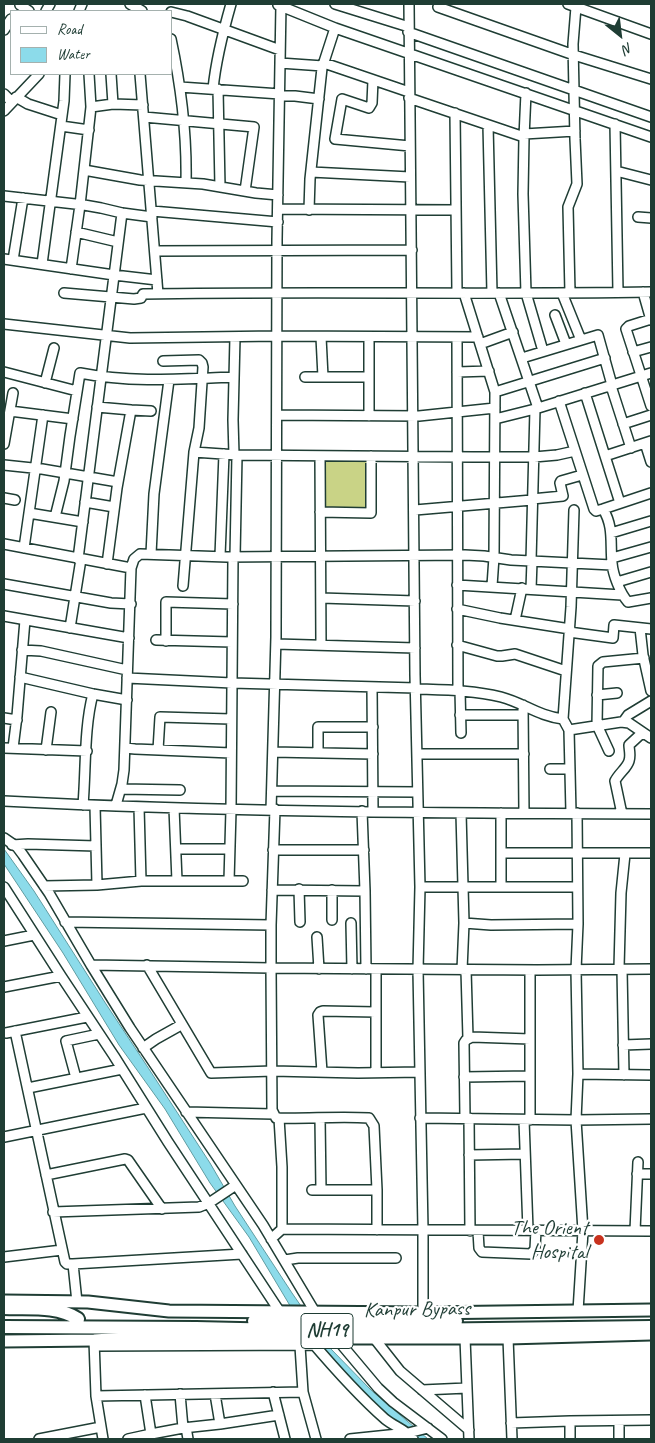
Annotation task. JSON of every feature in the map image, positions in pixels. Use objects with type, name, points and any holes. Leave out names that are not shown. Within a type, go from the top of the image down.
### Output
[{"type":"highway","points":[[4,1308],[45,1309],[71,1314],[74,1323],[40,1334],[4,1334]]},
{"type":"highway","name":"Kanpur Bypass","points":[[4,1319],[196,1328],[327,1331],[651,1327]]},
{"type":"highway","name":"Kanpur Bypass","points":[[4,1327],[74,1323],[651,1319]]},
{"type":"main road","points":[[4,1301],[106,1303],[169,1311],[423,1313],[651,1310]]},
{"type":"main road","points":[[4,1341],[94,1343],[127,1338],[309,1342],[333,1339],[374,1338],[508,1338],[651,1334]]},
{"type":"street","points":[[220,187],[215,65],[231,4]]},
{"type":"street","points":[[282,1229],[282,1167],[276,1116],[272,1110],[271,1022],[272,792],[276,644],[279,4],[335,28],[651,137]]},
{"type":"street","points":[[335,4],[651,117]]},
{"type":"street","points":[[409,4],[417,812],[420,888],[418,970],[423,1313]]},
{"type":"street","points":[[580,340],[566,293],[568,206],[577,184],[574,44],[577,6],[651,34]]},
{"type":"street","points":[[438,8],[448,7],[574,55],[651,79]]},
{"type":"street","points":[[172,12],[280,50]]},
{"type":"street","points":[[310,210],[311,172],[319,98],[324,65],[335,28]]},
{"type":"street","points":[[172,44],[184,120],[186,183]]},
{"type":"street","points":[[280,63],[324,65],[373,80],[455,113],[524,136],[575,130]]},
{"type":"street","points":[[4,111],[38,75]]},
{"type":"street","points":[[42,264],[61,126],[65,75]]},
{"type":"street","points":[[71,269],[89,130],[91,107],[89,75]]},
{"type":"street","points":[[111,75],[114,104]]},
{"type":"street","points":[[140,75],[158,294]]},
{"type":"street","points":[[373,80],[372,103],[369,108],[342,99],[335,139],[410,146]]},
{"type":"street","points":[[180,87],[319,98]]},
{"type":"street","points":[[526,93],[523,194],[526,293],[544,351]]},
{"type":"street","points":[[4,94],[14,100],[62,115]]},
{"type":"street","points":[[91,107],[114,104],[143,104]]},
{"type":"street","points":[[455,113],[456,210],[460,293],[479,341],[495,392],[494,557],[492,586]]},
{"type":"street","points":[[144,117],[254,126],[245,191]]},
{"type":"street","points":[[615,124],[618,292]]},
{"type":"street","points":[[488,125],[496,293],[513,332],[537,408],[532,499],[532,561],[527,588],[514,620]]},
{"type":"street","points":[[61,126],[89,130]]},
{"type":"street","points":[[84,170],[140,180],[186,183],[278,195]]},
{"type":"street","points":[[616,171],[651,180]]},
{"type":"street","points":[[311,172],[410,177]]},
{"type":"street","points":[[4,196],[101,208],[122,213],[278,222]]},
{"type":"street","points":[[14,260],[23,198]]},
{"type":"street","points":[[278,209],[456,210]]},
{"type":"street","points":[[70,628],[122,213]]},
{"type":"street","points":[[638,217],[651,218]]},
{"type":"street","points":[[76,232],[118,242]]},
{"type":"street","points":[[155,251],[412,250]]},
{"type":"street","points":[[4,259],[157,280]]},
{"type":"street","points":[[64,293],[134,299],[141,298],[143,294],[647,292],[651,320],[626,328],[626,332],[651,406]]},
{"type":"street","points":[[555,315],[566,344]]},
{"type":"street","points":[[4,324],[130,338],[278,336],[457,337],[479,341],[513,332]]},
{"type":"street","points":[[522,358],[598,335],[611,385],[631,448]]},
{"type":"street","points":[[229,882],[236,455],[235,337]]},
{"type":"street","points":[[321,337],[322,377]]},
{"type":"street","points":[[369,337],[369,416]]},
{"type":"street","points":[[457,337],[457,645],[461,733]]},
{"type":"street","points":[[633,352],[651,347]]},
{"type":"street","points":[[45,384],[54,348]]},
{"type":"street","points":[[495,392],[605,358]]},
{"type":"street","points":[[162,361],[201,361],[203,367],[199,428],[194,452],[183,586]]},
{"type":"street","points":[[457,372],[489,371]]},
{"type":"street","points":[[4,372],[76,391]]},
{"type":"street","points":[[55,517],[66,474],[80,373],[101,377],[170,380],[234,377]]},
{"type":"street","points":[[495,419],[651,373]]},
{"type":"street","points":[[305,377],[369,377]]},
{"type":"street","points":[[151,554],[154,494],[170,380]]},
{"type":"street","points":[[4,444],[13,393]]},
{"type":"street","points":[[585,394],[620,504]]},
{"type":"street","points":[[559,401],[594,509],[596,511],[651,493]]},
{"type":"street","points":[[97,407],[151,411]]},
{"type":"street","points":[[277,415],[413,416],[495,408]]},
{"type":"street","points":[[107,564],[114,507],[131,410]]},
{"type":"street","points":[[10,411],[73,419]]},
{"type":"street","points":[[24,548],[43,415]]},
{"type":"street","points":[[623,424],[651,415]]},
{"type":"street","points":[[606,456],[648,442],[651,462]]},
{"type":"street","points":[[194,452],[236,455],[494,457],[557,455],[575,451]]},
{"type":"street","points":[[220,556],[224,454]]},
{"type":"street","points":[[320,456],[321,645]]},
{"type":"street","points":[[320,512],[371,513],[371,456]]},
{"type":"street","points":[[4,465],[118,482]]},
{"type":"street","points":[[415,510],[563,496],[561,481],[582,475]]},
{"type":"street","points":[[4,498],[15,500]]},
{"type":"street","points":[[85,502],[114,507]]},
{"type":"street","points":[[603,509],[611,533],[612,562],[622,595],[628,602],[651,598]]},
{"type":"street","points":[[574,510],[572,592],[563,719],[569,730],[570,769],[577,853],[578,924],[576,970],[578,1074],[576,1120],[583,1231],[578,1311]]},
{"type":"street","points":[[29,513],[82,522]]},
{"type":"street","points":[[611,533],[651,521]]},
{"type":"street","points":[[4,544],[131,568]]},
{"type":"street","points":[[116,806],[124,775],[131,568],[135,557],[142,554],[234,557],[276,555],[457,555],[572,563],[612,562],[651,547]]},
{"type":"street","points":[[617,582],[651,572]]},
{"type":"street","points":[[4,584],[131,604]]},
{"type":"street","points":[[457,585],[622,595]]},
{"type":"street","points":[[322,598],[415,601]]},
{"type":"street","points":[[166,640],[166,602],[233,604]]},
{"type":"street","points":[[457,609],[613,638],[614,625],[651,629]]},
{"type":"street","points":[[4,616],[129,638]]},
{"type":"street","points":[[25,620],[17,720],[8,748],[87,751]]},
{"type":"street","points":[[640,628],[651,691]]},
{"type":"street","points":[[156,640],[232,642]]},
{"type":"street","points":[[276,644],[415,648]]},
{"type":"street","points":[[457,645],[496,656],[515,654],[566,672]]},
{"type":"street","points":[[22,650],[48,652],[127,674],[232,683],[459,690],[501,697],[517,702],[523,710],[524,813]]},
{"type":"street","points":[[609,752],[597,725],[598,666],[601,664],[646,660]]},
{"type":"street","points":[[20,677],[127,700]]},
{"type":"street","points":[[372,687],[373,811]]},
{"type":"street","points":[[597,695],[617,693]]},
{"type":"street","points":[[83,805],[88,718],[93,694]]},
{"type":"street","points":[[623,722],[628,715],[651,701]]},
{"type":"street","points":[[460,715],[523,710],[563,719]]},
{"type":"street","points":[[46,750],[51,712]]},
{"type":"street","points":[[158,750],[160,717],[231,719]]},
{"type":"street","points":[[4,718],[17,720]]},
{"type":"street","points":[[569,730],[623,722],[629,723],[648,735]]},
{"type":"street","points":[[318,753],[318,727],[372,728]]},
{"type":"street","points":[[622,814],[616,781],[629,763],[628,747],[630,744],[648,735]]},
{"type":"street","points":[[125,748],[231,753]]},
{"type":"street","points":[[273,752],[373,754]]},
{"type":"street","points":[[417,754],[524,754]]},
{"type":"street","points":[[550,769],[570,769]]},
{"type":"street","points":[[121,789],[180,790]]},
{"type":"street","points":[[272,792],[417,792]]},
{"type":"street","points":[[4,801],[231,810],[651,814]]},
{"type":"street","points":[[95,806],[97,885]]},
{"type":"street","points":[[139,807],[141,881]]},
{"type":"street","points":[[174,808],[177,881]]},
{"type":"street","points":[[362,811],[366,969]]},
{"type":"street","points":[[461,813],[464,970],[468,1038],[464,1043],[464,1077],[474,1231],[482,1252],[531,1254],[535,1249],[525,1154],[530,1076],[530,970]]},
{"type":"street","points":[[501,813],[502,887]]},
{"type":"street","points":[[4,838],[23,855],[44,886],[91,965],[186,1112],[232,1188],[285,1260],[313,1312]]},
{"type":"street","points":[[12,845],[96,846]]},
{"type":"street","points":[[176,849],[230,849]]},
{"type":"street","points":[[273,850],[364,850]]},
{"type":"street","points":[[501,853],[651,854]]},
{"type":"street","points":[[624,1075],[620,969],[621,893],[625,854]]},
{"type":"street","points":[[44,886],[97,885],[141,881],[243,881]]},
{"type":"street","points":[[4,887],[146,1108],[213,1200],[242,1254],[280,1312]]},
{"type":"street","points":[[420,888],[577,887]]},
{"type":"street","points":[[299,889],[300,922]]},
{"type":"street","points":[[272,890],[365,891]]},
{"type":"street","points":[[332,890],[332,920]]},
{"type":"street","points":[[65,922],[271,925]]},
{"type":"street","points":[[351,923],[352,969]]},
{"type":"street","points":[[464,923],[491,925],[578,924]]},
{"type":"street","points":[[4,941],[34,935]]},
{"type":"street","points":[[317,937],[319,969]]},
{"type":"street","points":[[91,965],[418,970],[651,969]]},
{"type":"street","points":[[147,965],[211,1073],[273,1070],[420,1072]]},
{"type":"street","points":[[376,969],[376,1072]]},
{"type":"street","points":[[4,987],[60,976]]},
{"type":"street","points":[[322,1072],[318,1015],[320,1012],[376,1012]]},
{"type":"street","points":[[6,1033],[87,1017]]},
{"type":"street","points":[[143,1048],[181,1025]]},
{"type":"street","points":[[16,1031],[53,1212],[67,1264],[242,1254]]},
{"type":"street","points":[[76,1078],[66,1041],[99,1034]]},
{"type":"street","points":[[468,1038],[530,1039]]},
{"type":"street","points":[[623,1045],[651,1044]]},
{"type":"street","points":[[28,1088],[122,1069]]},
{"type":"street","points":[[578,1074],[651,1075]]},
{"type":"street","points":[[464,1077],[530,1076]]},
{"type":"street","points":[[4,1137],[146,1108]]},
{"type":"street","points":[[186,1112],[320,1118],[369,1118],[374,1126],[377,1230]]},
{"type":"street","points":[[320,1118],[317,1190],[377,1190]]},
{"type":"street","points":[[420,1118],[527,1120],[651,1118]]},
{"type":"street","points":[[469,1155],[525,1154]]},
{"type":"street","points":[[46,1175],[125,1159],[128,1160],[162,1208]]},
{"type":"street","points":[[635,1231],[638,1162]]},
{"type":"street","points":[[637,1174],[651,1174]]},
{"type":"street","points":[[53,1212],[200,1207],[232,1188]]},
{"type":"street","points":[[271,1239],[282,1229],[651,1231]]},
{"type":"street","points":[[4,1258],[62,1250]]},
{"type":"street","points":[[285,1260],[298,1258],[396,1258]]},
{"type":"street","points":[[73,1264],[78,1302]]},
{"type":"street","points":[[374,1338],[400,1371],[469,1435]]},
{"type":"street","points":[[465,1338],[469,1435]]},
{"type":"street","points":[[508,1338],[512,1439]]},
{"type":"street","points":[[333,1339],[393,1402],[442,1439]]},
{"type":"street","points":[[309,1342],[303,1392],[316,1439]]},
{"type":"street","points":[[309,1342],[388,1421],[410,1434]]},
{"type":"street","points":[[94,1343],[96,1396],[103,1439]]},
{"type":"street","points":[[422,1390],[467,1388]]},
{"type":"street","points":[[273,1392],[285,1439]]},
{"type":"street","points":[[96,1396],[303,1392]]},
{"type":"street","points":[[180,1394],[184,1428],[188,1439]]},
{"type":"street","points":[[215,1394],[220,1424]]},
{"type":"street","points":[[145,1395],[151,1434]]},
{"type":"street","points":[[128,1439],[184,1428],[279,1415]]},
{"type":"street","points":[[511,1423],[651,1420]]},
{"type":"street","points":[[570,1421],[570,1439]]},
{"type":"street","points":[[619,1421],[619,1439]]},
{"type":"street","points":[[39,1439],[101,1427]]},
{"type":"street","points":[[355,1439],[410,1434],[425,1428]]},
{"type":"green space","points":[[323,461],[368,461],[368,510],[324,509]]},
{"type":"water","points":[[4,849],[34,891],[210,1163],[235,1206],[330,1348],[371,1390],[428,1439],[417,1439],[384,1413],[319,1347],[292,1309],[249,1237],[210,1183],[165,1109],[119,1045],[63,953],[4,864]]},
{"type":"place","name":"The Orient Hospital","points":[[599,1240]]}]
